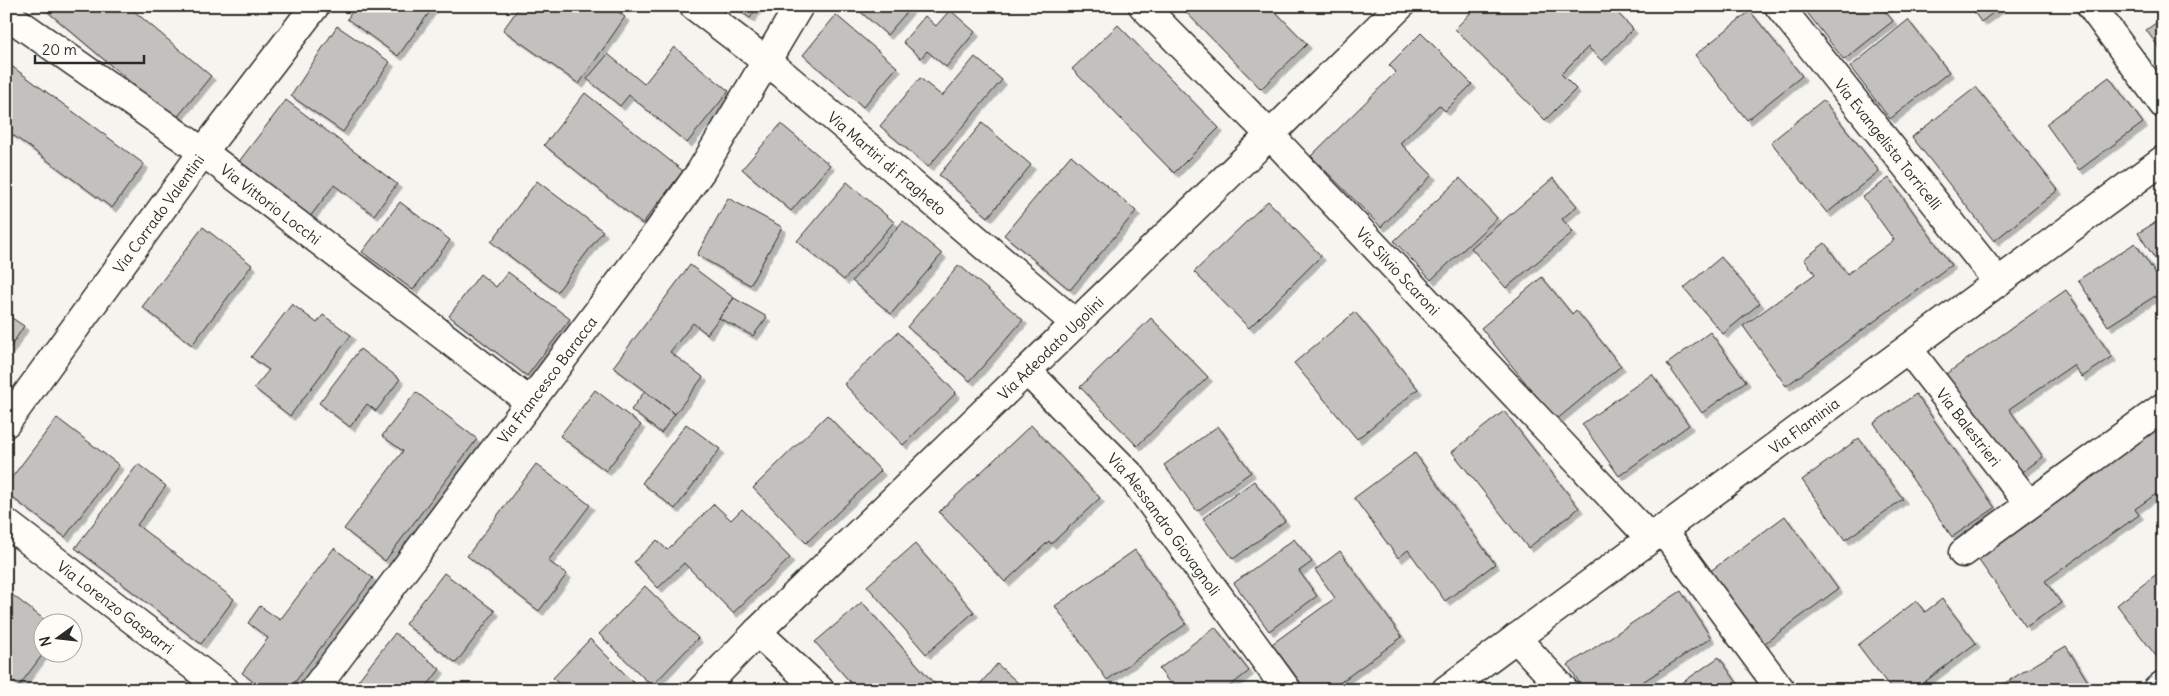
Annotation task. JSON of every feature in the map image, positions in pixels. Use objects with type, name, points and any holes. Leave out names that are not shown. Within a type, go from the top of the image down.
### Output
[{"type":"street","name":"Via Corrado Valentini","points":[[6,423],[204,152],[315,6]]},
{"type":"street","name":"Via Martiri di Fragheto","points":[[694,6],[767,61],[1076,324]]},
{"type":"street","name":"Via Francesco Baracca","points":[[314,690],[701,171],[799,6]]},
{"type":"street","name":"Via Silvio Scaroni","points":[[1143,6],[1656,533],[1781,690]]},
{"type":"street","name":"Via Adeodato Ugolini","points":[[701,690],[757,632],[1076,324],[1400,6]]},
{"type":"street","name":"Via Evangelista Torricelli","points":[[1779,6],[1998,282]]},
{"type":"street","points":[[2091,6],[2163,104]]},
{"type":"street","name":"Via Vittorio Locchi","points":[[6,14],[204,152],[530,402]]},
{"type":"street","name":"Via Flaminia","points":[[1446,690],[2163,160]]},
{"type":"street","name":"Via Balestrieri","points":[[1908,349],[2029,504]]},
{"type":"street","name":"Via Alessandro Giovagnoli","points":[[1028,370],[1132,477],[1287,690]]},
{"type":"street","points":[[1963,552],[2163,407]]},
{"type":"street","name":"Via Lorenzo Gasparri","points":[[6,523],[224,690]]},
{"type":"street","points":[[757,632],[820,690]]},
{"type":"street","points":[[1516,638],[1564,690]]},
{"type":"street","points":[[2157,690],[2163,685]]},
{"type":"building","points":[[41,6],[128,6],[211,76],[175,120]]},
{"type":"building","points":[[356,6],[434,6],[398,56],[347,19]]},
{"type":"building","points":[[520,6],[610,6],[625,17],[579,84],[503,30]]},
{"type":"building","points":[[733,6],[758,6],[750,18]]},
{"type":"building","points":[[854,6],[912,6],[887,35]]},
{"type":"building","points":[[1180,6],[1270,6],[1307,44],[1261,89]]},
{"type":"building","points":[[1477,6],[1611,6],[1633,29],[1602,61],[1588,47],[1561,74],[1576,89],[1545,120],[1455,29]]},
{"type":"building","points":[[1802,6],[1881,6],[1893,21],[1844,60]]},
{"type":"building","points":[[1970,6],[2002,6],[1981,22]]},
{"type":"building","points":[[950,10],[975,32],[946,67],[927,51],[921,58],[903,42],[925,16],[936,26]]},
{"type":"building","points":[[1750,11],[1802,76],[1747,120],[1695,55]]},
{"type":"building","points":[[836,15],[897,67],[863,107],[803,55]]},
{"type":"building","points":[[2163,18],[2163,53],[2146,30]]},
{"type":"building","points":[[1908,20],[1949,72],[1890,119],[1850,67]]},
{"type":"building","points":[[1118,25],[1219,128],[1174,173],[1072,69]]},
{"type":"building","points":[[337,26],[390,62],[343,132],[291,96]]},
{"type":"building","points":[[1421,33],[1472,84],[1445,111],[1439,105],[1400,143],[1432,175],[1381,227],[1311,156],[1396,72],[1389,65]]},
{"type":"building","points":[[674,47],[729,91],[687,143],[629,95],[620,106],[587,79],[608,54],[644,84]]},
{"type":"building","points":[[975,57],[1002,80],[928,167],[880,126],[920,78],[942,96]]},
{"type":"building","points":[[6,62],[144,164],[112,208],[6,130]]},
{"type":"building","points":[[2109,77],[2143,123],[2079,170],[2046,124]]},
{"type":"building","points":[[1976,87],[2058,190],[1994,241],[1912,137]]},
{"type":"building","points":[[585,93],[683,171],[642,224],[544,145]]},
{"type":"building","points":[[286,100],[397,184],[374,215],[334,185],[309,218],[237,164]]},
{"type":"building","points":[[1823,100],[1879,171],[1827,213],[1771,142]]},
{"type":"building","points":[[982,123],[1031,165],[988,217],[939,175]]},
{"type":"building","points":[[781,124],[830,165],[791,211],[742,169]]},
{"type":"building","points":[[1071,155],[1136,211],[1070,290],[1004,235]]},
{"type":"building","points":[[1460,178],[1497,218],[1431,280],[1394,241]]},
{"type":"building","points":[[1553,178],[1577,206],[1562,219],[1573,232],[1506,288],[1471,248]]},
{"type":"building","points":[[1889,178],[1951,265],[1786,386],[1743,326],[1815,274],[1804,259],[1825,243],[1847,274],[1894,240],[1863,197]]},
{"type":"building","points":[[537,181],[603,231],[557,292],[491,242]]},
{"type":"building","points":[[847,182],[894,222],[844,280],[797,241]]},
{"type":"building","points":[[728,198],[782,227],[750,285],[697,255]]},
{"type":"building","points":[[1268,201],[1321,256],[1249,328],[1194,272]]},
{"type":"building","points":[[400,202],[450,240],[413,290],[362,252]]},
{"type":"building","points":[[2163,218],[2163,271],[2138,233]]},
{"type":"building","points":[[903,221],[942,254],[891,314],[852,281]]},
{"type":"building","points":[[203,227],[252,265],[192,345],[142,307]]},
{"type":"building","points":[[2135,243],[2163,285],[2163,291],[2108,326],[2078,280]]},
{"type":"building","points":[[1721,257],[1760,303],[1723,334],[1684,288]]},
{"type":"building","points":[[690,265],[734,298],[707,334],[693,323],[670,352],[703,377],[675,414],[613,367]]},
{"type":"building","points":[[959,265],[1023,320],[970,381],[907,327]]},
{"type":"building","points":[[508,272],[570,319],[527,376],[449,316],[480,274],[496,287]]},
{"type":"building","points":[[1542,277],[1572,314],[1576,310],[1621,366],[1556,420],[1481,328]]},
{"type":"building","points":[[2066,290],[2112,357],[2082,377],[2073,365],[2009,409],[2043,457],[2017,476],[1946,374]]},
{"type":"building","points":[[734,298],[767,317],[753,336],[719,318]]},
{"type":"building","points":[[292,304],[317,323],[323,315],[351,335],[290,416],[254,388],[269,370],[251,357]]},
{"type":"building","points":[[1355,312],[1418,389],[1357,439],[1294,363]]},
{"type":"building","points":[[6,314],[24,326],[6,354]]},
{"type":"building","points":[[1151,318],[1208,377],[1137,446],[1080,387]]},
{"type":"building","points":[[898,332],[956,393],[903,445],[844,384]]},
{"type":"building","points":[[1710,332],[1746,381],[1702,413],[1667,364]]},
{"type":"building","points":[[360,349],[400,379],[376,411],[367,404],[350,427],[319,403]]},
{"type":"building","points":[[1652,374],[1689,425],[1619,476],[1582,424]]},
{"type":"building","points":[[595,390],[641,425],[606,471],[560,436]]},
{"type":"building","points":[[645,391],[675,414],[661,433],[631,410]]},
{"type":"building","points":[[416,392],[477,439],[385,561],[344,529],[403,451],[382,436]]},
{"type":"building","points":[[1916,394],[1995,508],[1952,537],[1874,423]]},
{"type":"building","points":[[1504,411],[1579,508],[1528,548],[1452,452]]},
{"type":"building","points":[[827,415],[881,471],[806,543],[753,488]]},
{"type":"building","points":[[57,418],[119,465],[65,537],[6,493],[6,485]]},
{"type":"building","points":[[686,424],[720,449],[675,509],[642,483]]},
{"type":"building","points":[[2163,424],[2163,489],[2135,509],[2139,515],[2045,581],[2061,603],[2026,627],[1975,555]]},
{"type":"building","points":[[1031,425],[1100,498],[1051,544],[1049,541],[1005,582],[939,512]]},
{"type":"building","points":[[1218,426],[1251,472],[1197,511],[1164,465]]},
{"type":"building","points":[[1859,438],[1903,499],[1845,540],[1802,480]]},
{"type":"building","points":[[1415,453],[1495,564],[1445,601],[1408,550],[1398,558],[1354,498]]},
{"type":"building","points":[[138,464],[166,486],[137,525],[234,599],[201,644],[75,548]]},
{"type":"building","points":[[536,464],[590,505],[548,561],[567,574],[539,611],[467,556]]},
{"type":"building","points":[[1254,481],[1285,521],[1233,559],[1203,518]]},
{"type":"building","points":[[714,504],[731,520],[742,509],[790,558],[733,613],[684,563],[658,588],[634,562],[657,540],[667,550]]},
{"type":"building","points":[[1785,516],[1838,589],[1758,648],[1705,575]]},
{"type":"building","points":[[1294,539],[1312,562],[1299,571],[1317,596],[1269,631],[1234,583]]},
{"type":"building","points":[[915,544],[974,612],[926,654],[867,586]]},
{"type":"building","points":[[334,548],[373,578],[289,690],[264,690],[242,673],[268,638],[248,623],[260,606],[280,620]]},
{"type":"building","points":[[1135,550],[1186,624],[1107,680],[1055,606]]},
{"type":"building","points":[[1340,551],[1402,637],[1330,690],[1306,690],[1272,644],[1335,598],[1315,570]]},
{"type":"building","points":[[2163,569],[2163,657],[2159,660],[2117,605]]},
{"type":"building","points":[[444,573],[495,611],[456,663],[405,624]]},
{"type":"building","points":[[645,586],[698,638],[652,686],[599,634]]},
{"type":"building","points":[[6,590],[37,614],[32,614],[32,664],[36,664],[19,686],[6,676]]},
{"type":"building","points":[[1681,591],[1711,638],[1630,690],[1584,690],[1568,665]]},
{"type":"building","points":[[1942,599],[1976,643],[1914,690],[1892,690],[1858,645],[1916,601],[1925,612]]},
{"type":"building","points":[[862,602],[937,687],[933,690],[857,690],[815,642]]},
{"type":"building","points":[[1215,627],[1249,671],[1225,690],[1175,690],[1159,669]]},
{"type":"building","points":[[395,633],[440,669],[424,690],[357,690],[353,687]]},
{"type":"building","points":[[590,639],[641,690],[565,690],[553,678]]},
{"type":"building","points":[[2066,646],[2093,690],[2000,690],[1998,687]]},
{"type":"building","points":[[1719,657],[1742,690],[1672,690]]},
{"type":"building","points":[[997,664],[1026,690],[975,690]]}]
